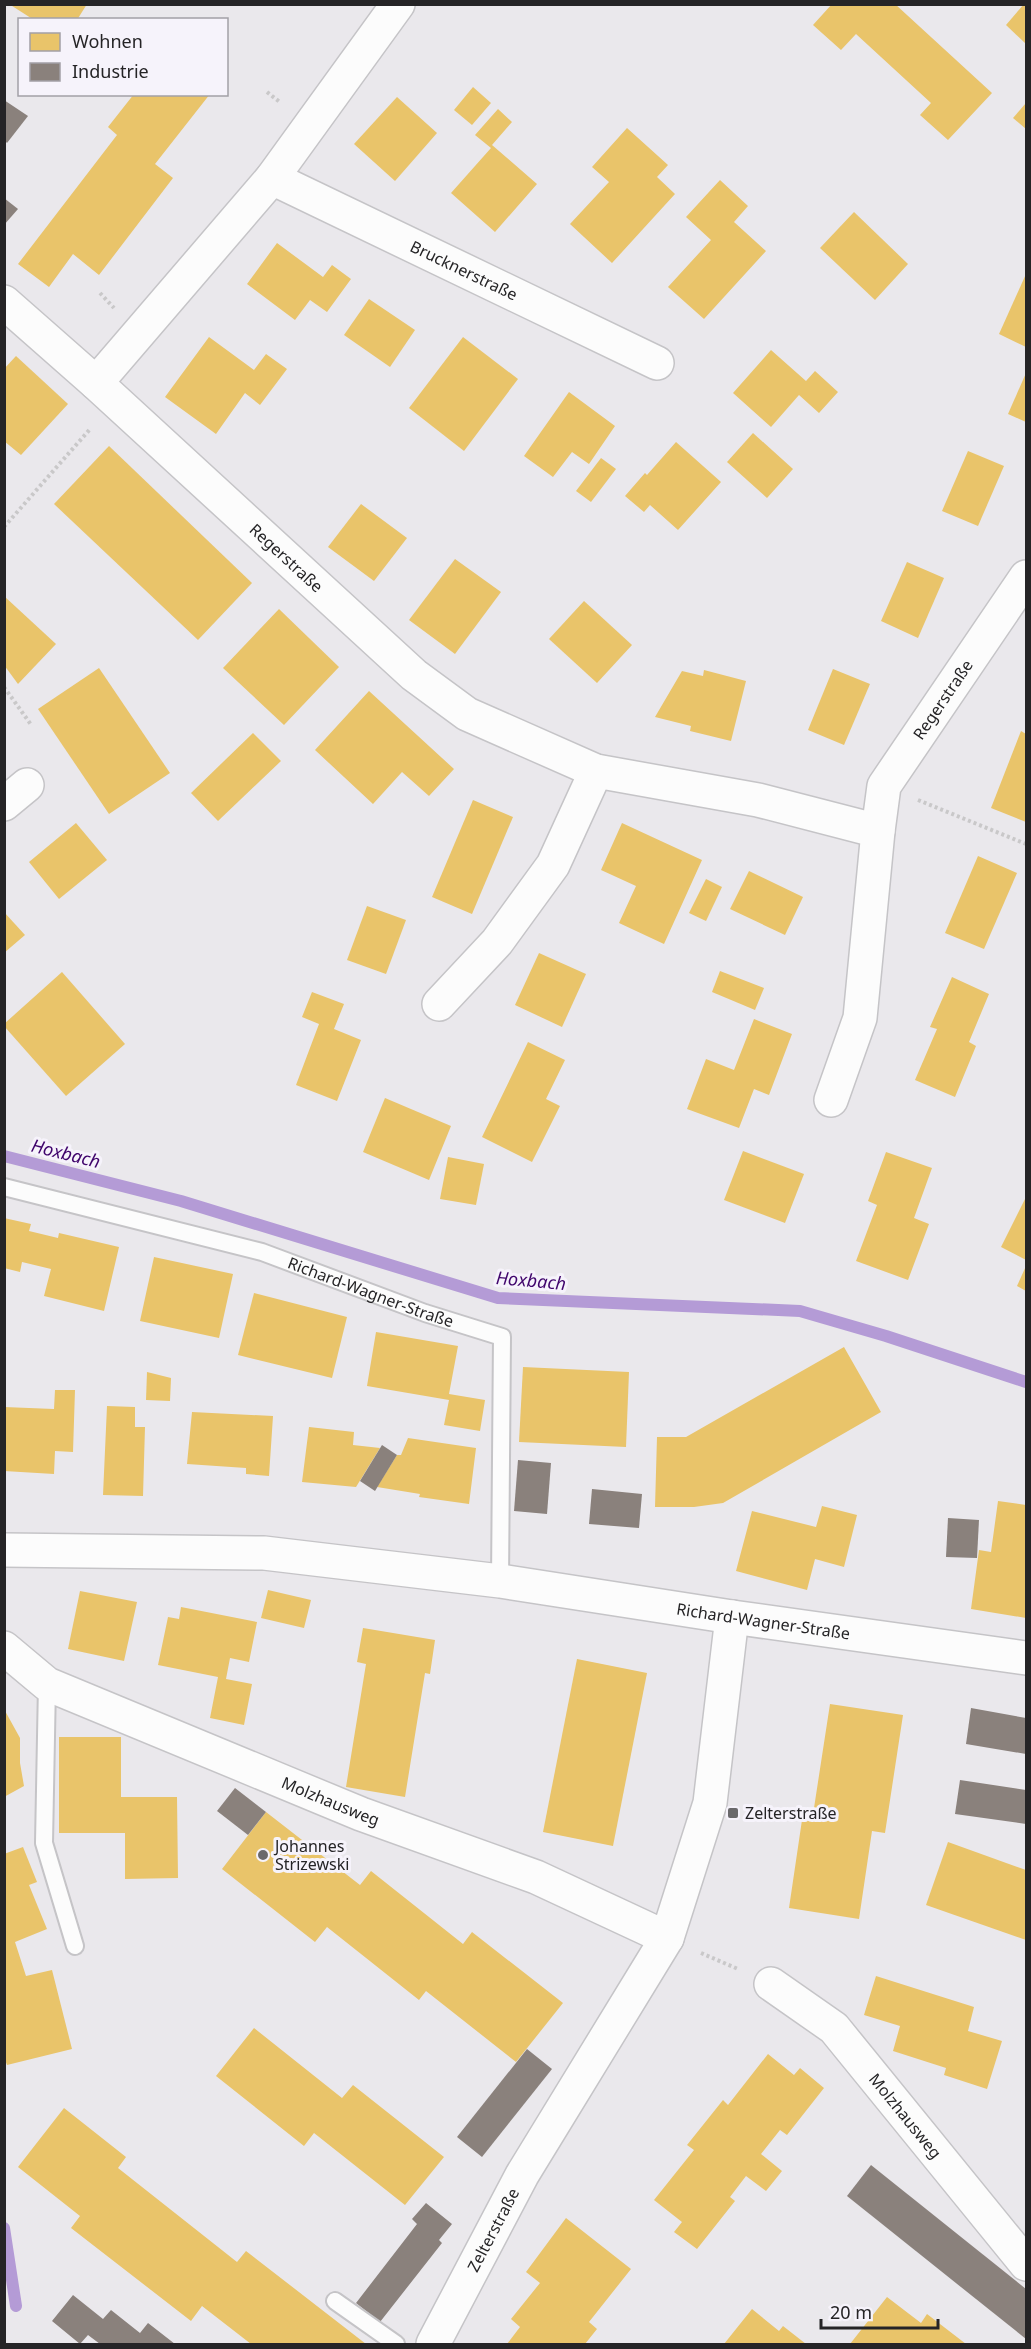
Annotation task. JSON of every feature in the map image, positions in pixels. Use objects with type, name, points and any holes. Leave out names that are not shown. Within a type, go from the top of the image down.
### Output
[{"type":"street","points":[[105,391],[272,178],[398,4]]},
{"type":"street","name":"Brucknerstraße","points":[[272,178],[657,363]]},
{"type":"street","name":"Regerstraße","points":[[4,302],[105,391],[414,675],[467,714],[596,771],[758,801],[878,831]]},
{"type":"street","name":"Regerstraße","points":[[831,1100],[860,1018],[884,786],[1026,577]]},
{"type":"street","points":[[439,1004],[497,942],[553,865],[596,771]]},
{"type":"street","name":"Richard-Wagner-Straße","points":[[4,1550],[264,1553],[500,1581],[732,1617],[1026,1658]]},
{"type":"street","name":"Zelterstraße","points":[[433,2344],[522,2175],[667,1938],[710,1803],[732,1617]]},
{"type":"street","name":"Molzhausweg","points":[[4,1648],[47,1684],[361,1814],[536,1876],[667,1938]]},
{"type":"street","name":"Molzhausweg","points":[[771,1984],[834,2028],[1026,2264]]},
{"type":"lane","name":"Richard-Wagner-Straße","points":[[4,1187],[261,1252],[425,1313],[502,1337],[500,1581]]},
{"type":"lane","points":[[47,1684],[44,1843],[75,1946]]},
{"type":"lane","points":[[335,2301],[396,2344]]},
{"type":"path","points":[[4,527],[105,391]]},
{"type":"path","points":[[4,687],[32,726]]},
{"type":"path","points":[[884,786],[1026,844]]},
{"type":"building: Wohnen","points":[[9,4],[87,4],[78,18],[31,18]]},
{"type":"building: Wohnen","points":[[832,4],[895,4],[992,93],[948,140],[920,115],[931,103],[856,34],[841,50],[813,25]]},
{"type":"building: Wohnen","points":[[1026,4],[1026,44],[1006,25]]},
{"type":"building: Wohnen","points":[[473,87],[491,103],[472,125],[454,110]]},
{"type":"building: Wohnen","points":[[132,96],[208,96],[155,164],[173,178],[99,275],[73,254],[49,287],[18,264],[117,135],[108,127]]},
{"type":"building: Wohnen","points":[[397,97],[437,133],[395,181],[354,144]]},
{"type":"building: Wohnen","points":[[1026,103],[1026,129],[1013,118]]},
{"type":"building: Wohnen","points":[[498,109],[512,122],[492,145],[537,184],[495,232],[451,193],[491,148],[475,135]]},
{"type":"building: Wohnen","points":[[627,128],[668,165],[657,177],[675,194],[612,263],[570,224],[609,182],[592,167]]},
{"type":"building: Wohnen","points":[[720,180],[748,206],[734,222],[766,251],[704,319],[668,287],[711,240],[686,217]]},
{"type":"building: Wohnen","points":[[854,212],[908,264],[875,300],[820,248]]},
{"type":"building: Wohnen","points":[[277,243],[323,277],[332,265],[351,279],[327,312],[310,300],[295,320],[247,284]]},
{"type":"building: Wohnen","points":[[1026,274],[1026,347],[999,334]]},
{"type":"building: Wohnen","points":[[369,299],[415,330],[390,367],[344,335]]},
{"type":"building: Wohnen","points":[[209,337],[254,370],[266,354],[287,369],[260,405],[245,393],[216,434],[165,397]]},
{"type":"building: Wohnen","points":[[463,337],[518,379],[464,451],[409,408]]},
{"type":"building: Wohnen","points":[[771,350],[806,381],[815,371],[838,392],[819,413],[799,395],[771,427],[733,393]]},
{"type":"building: Wohnen","points":[[16,356],[68,404],[21,455],[4,441],[4,369]]},
{"type":"building: Wohnen","points":[[1026,373],[1026,422],[1008,414]]},
{"type":"building: Wohnen","points":[[569,392],[615,426],[589,464],[572,452],[553,477],[524,456]]},
{"type":"building: Wohnen","points":[[753,433],[793,469],[767,498],[727,462]]},
{"type":"building: Wohnen","points":[[676,442],[721,482],[678,530],[650,505],[644,512],[625,496]]},
{"type":"building: Wohnen","points":[[109,446],[252,583],[198,640],[54,504]]},
{"type":"building: Wohnen","points":[[968,451],[1004,466],[978,526],[942,511]]},
{"type":"building: Wohnen","points":[[601,458],[616,469],[591,502],[576,491]]},
{"type":"building: Wohnen","points":[[361,504],[407,538],[374,581],[328,547]]},
{"type":"building: Wohnen","points":[[455,559],[501,592],[455,654],[409,620]]},
{"type":"building: Wohnen","points":[[907,562],[944,578],[918,638],[881,621]]},
{"type":"building: Wohnen","points":[[4,596],[56,644],[18,684],[4,665]]},
{"type":"building: Wohnen","points":[[584,601],[632,645],[597,683],[549,639]]},
{"type":"building: Wohnen","points":[[279,609],[339,667],[284,725],[223,668]]},
{"type":"building: Wohnen","points":[[99,668],[170,773],[109,814],[38,709]]},
{"type":"building: Wohnen","points":[[833,669],[870,684],[844,745],[808,730]]},
{"type":"building: Wohnen","points":[[704,670],[746,681],[731,741],[690,731],[691,726],[655,717],[682,671],[703,676]]},
{"type":"building: Wohnen","points":[[369,691],[454,769],[429,796],[402,772],[373,804],[315,750]]},
{"type":"building: Wohnen","points":[[1021,731],[1026,734],[1026,822],[991,808]]},
{"type":"building: Wohnen","points":[[253,733],[281,761],[218,821],[191,793]]},
{"type":"building: Wohnen","points":[[473,800],[513,817],[472,914],[432,897]]},
{"type":"building: Wohnen","points":[[76,823],[107,860],[59,899],[29,862]]},
{"type":"building: Wohnen","points":[[622,823],[702,860],[664,944],[619,923],[636,886],[601,870]]},
{"type":"building: Wohnen","points":[[978,856],[1017,873],[984,949],[945,933]]},
{"type":"building: Wohnen","points":[[749,871],[803,897],[785,935],[730,909]]},
{"type":"building: Wohnen","points":[[706,879],[722,887],[706,921],[689,913]]},
{"type":"building: Wohnen","points":[[367,906],[406,920],[386,974],[347,960]]},
{"type":"building: Wohnen","points":[[4,912],[25,935],[4,953]]},
{"type":"building: Wohnen","points":[[539,953],[586,974],[562,1027],[515,1005]]},
{"type":"building: Wohnen","points":[[720,971],[764,988],[755,1010],[712,992]]},
{"type":"building: Wohnen","points":[[62,972],[125,1044],[66,1096],[4,1026]]},
{"type":"building: Wohnen","points":[[952,977],[989,994],[969,1042],[976,1046],[955,1097],[915,1080],[937,1029],[930,1027]]},
{"type":"building: Wohnen","points":[[312,992],[344,1004],[334,1029],[361,1040],[337,1101],[296,1085],[319,1024],[302,1017]]},
{"type":"building: Wohnen","points":[[754,1019],[792,1034],[769,1095],[754,1089],[739,1128],[687,1109],[706,1059],[734,1070]]},
{"type":"building: Wohnen","points":[[528,1042],[565,1060],[546,1099],[560,1106],[532,1162],[482,1137]]},
{"type":"building: Wohnen","points":[[385,1098],[451,1126],[429,1180],[363,1152]]},
{"type":"building: Wohnen","points":[[743,1151],[804,1174],[785,1223],[724,1200]]},
{"type":"building: Wohnen","points":[[886,1152],[932,1168],[914,1218],[929,1224],[908,1280],[856,1261],[877,1205],[868,1201]]},
{"type":"building: Wohnen","points":[[448,1157],[484,1164],[476,1205],[440,1199]]},
{"type":"building: Wohnen","points":[[1026,1197],[1026,1260],[1001,1247]]},
{"type":"building: Wohnen","points":[[4,1218],[31,1224],[29,1231],[58,1238],[59,1233],[119,1247],[104,1311],[44,1296],[51,1269],[22,1262],[20,1272],[4,1268]]},
{"type":"building: Wohnen","points":[[154,1257],[233,1274],[219,1338],[140,1321]]},
{"type":"building: Wohnen","points":[[1026,1266],[1026,1291],[1017,1286]]},
{"type":"building: Wohnen","points":[[254,1293],[347,1317],[332,1378],[238,1355]]},
{"type":"building: Wohnen","points":[[376,1332],[458,1346],[449,1394],[485,1400],[480,1431],[444,1425],[449,1400],[367,1386]]},
{"type":"building: Wohnen","points":[[844,1347],[881,1412],[723,1503],[694,1507],[655,1507],[657,1437],[686,1437]]},
{"type":"building: Wohnen","points":[[523,1367],[629,1372],[626,1447],[519,1442]]},
{"type":"building: Wohnen","points":[[147,1372],[171,1378],[170,1401],[146,1400]]},
{"type":"building: Wohnen","points":[[55,1390],[75,1390],[73,1452],[55,1451],[54,1474],[4,1471],[4,1407],[54,1409]]},
{"type":"building: Wohnen","points":[[107,1406],[135,1407],[135,1427],[145,1427],[143,1496],[103,1495]]},
{"type":"building: Wohnen","points":[[192,1412],[273,1416],[269,1476],[246,1474],[246,1468],[187,1464]]},
{"type":"building: Wohnen","points":[[309,1427],[354,1432],[353,1445],[380,1448],[356,1487],[302,1482]]},
{"type":"building: Wohnen","points":[[408,1438],[476,1448],[469,1504],[419,1497],[420,1494],[377,1487],[397,1455],[401,1455]]},
{"type":"building: Wohnen","points":[[998,1501],[1026,1505],[1026,1618],[971,1609],[979,1550],[991,1552]]},
{"type":"building: Wohnen","points":[[822,1506],[857,1515],[844,1567],[815,1559],[807,1590],[736,1571],[752,1511],[816,1527]]},
{"type":"building: Wohnen","points":[[268,1590],[311,1600],[304,1628],[261,1618]]},
{"type":"building: Wohnen","points":[[80,1591],[137,1602],[124,1661],[68,1649]]},
{"type":"building: Wohnen","points":[[181,1607],[257,1622],[249,1662],[230,1658],[226,1679],[252,1684],[244,1725],[210,1718],[218,1677],[158,1665],[168,1617],[179,1619]]},
{"type":"building: Wohnen","points":[[363,1628],[435,1640],[430,1674],[425,1673],[405,1797],[346,1787],[366,1664],[357,1662]]},
{"type":"building: Wohnen","points":[[577,1659],[647,1673],[613,1846],[543,1832]]},
{"type":"building: Wohnen","points":[[830,1704],[903,1715],[885,1833],[872,1831],[859,1919],[789,1908],[802,1820],[812,1821]]},
{"type":"building: Wohnen","points":[[4,1709],[20,1738],[20,1763],[24,1786],[4,1797]]},
{"type":"building: Wohnen","points":[[59,1737],[121,1737],[121,1797],[177,1797],[178,1878],[125,1879],[125,1833],[59,1833]]},
{"type":"building: Wohnen","points":[[266,1812],[360,1885],[371,1871],[463,1944],[472,1932],[563,2003],[516,2062],[426,1991],[419,2000],[327,1927],[315,1942],[222,1869]]},
{"type":"building: Wohnen","points":[[948,1842],[1026,1870],[1026,1940],[926,1905]]},
{"type":"building: Wohnen","points":[[23,1847],[37,1882],[29,1885],[47,1929],[15,1942],[26,1976],[52,1970],[72,2049],[7,2065],[4,2057],[4,1854]]},
{"type":"building: Wohnen","points":[[876,1976],[974,2007],[968,2031],[1002,2041],[987,2089],[944,2075],[946,2068],[893,2051],[900,2026],[864,2015]]},
{"type":"building: Wohnen","points":[[254,2028],[342,2098],[353,2085],[444,2157],[405,2205],[314,2133],[304,2146],[216,2076]]},
{"type":"building: Wohnen","points":[[768,2054],[794,2075],[800,2068],[824,2088],[787,2135],[780,2130],[761,2154],[782,2171],[766,2191],[746,2176],[730,2197],[735,2201],[697,2249],[674,2232],[682,2222],[654,2200],[694,2150],[687,2145],[723,2100],[728,2105]]},
{"type":"building: Wohnen","points":[[64,2108],[126,2157],[118,2168],[237,2262],[246,2251],[366,2344],[251,2344],[202,2306],[191,2321],[71,2228],[80,2216],[18,2167]]},
{"type":"building: Wohnen","points":[[566,2218],[631,2269],[589,2322],[597,2329],[585,2344],[507,2344],[520,2327],[511,2319],[540,2283],[526,2272]]},
{"type":"building: Wohnen","points":[[887,2297],[921,2323],[927,2314],[966,2344],[850,2344]]},
{"type":"building: Wohnen","points":[[752,2309],[779,2331],[783,2326],[806,2344],[724,2344]]},
{"type":"building: Industrie","points":[[4,100],[28,116],[7,143],[4,140]]},
{"type":"building: Industrie","points":[[4,198],[18,209],[4,225]]},
{"type":"building: Industrie","points":[[382,1445],[397,1455],[375,1491],[360,1481]]},
{"type":"building: Industrie","points":[[518,1460],[551,1463],[547,1514],[514,1511]]},
{"type":"building: Industrie","points":[[592,1489],[642,1494],[639,1528],[589,1524]]},
{"type":"building: Industrie","points":[[948,1518],[979,1520],[977,1558],[946,1557]]},
{"type":"building: Industrie","points":[[971,1708],[1026,1718],[1026,1754],[966,1744]]},
{"type":"building: Industrie","points":[[960,1780],[1026,1790],[1026,1824],[955,1814]]},
{"type":"building: Industrie","points":[[235,1788],[266,1812],[248,1835],[217,1811]]},
{"type":"building: Industrie","points":[[527,2049],[552,2069],[482,2157],[457,2137]]},
{"type":"building: Industrie","points":[[871,2165],[1026,2289],[1026,2339],[847,2196]]},
{"type":"building: Industrie","points":[[426,2203],[452,2224],[439,2240],[442,2243],[380,2322],[356,2303],[417,2224],[412,2219]]},
{"type":"building: Industrie","points":[[73,2295],[103,2319],[111,2310],[140,2333],[148,2323],[175,2344],[100,2344],[88,2335],[80,2344],[52,2321]]},
{"type":"waterway","name":"Hoxbach","points":[[4,1156],[181,1201],[498,1298],[800,1311],[886,1336],[1026,1382]]},
{"type":"waterway","points":[[4,2228],[16,2306]]},
{"type":"place","name":"Zelterstraße","points":[[733,1813]]},
{"type":"place","name":"Johannes Strizewski","points":[[263,1855]]}]
